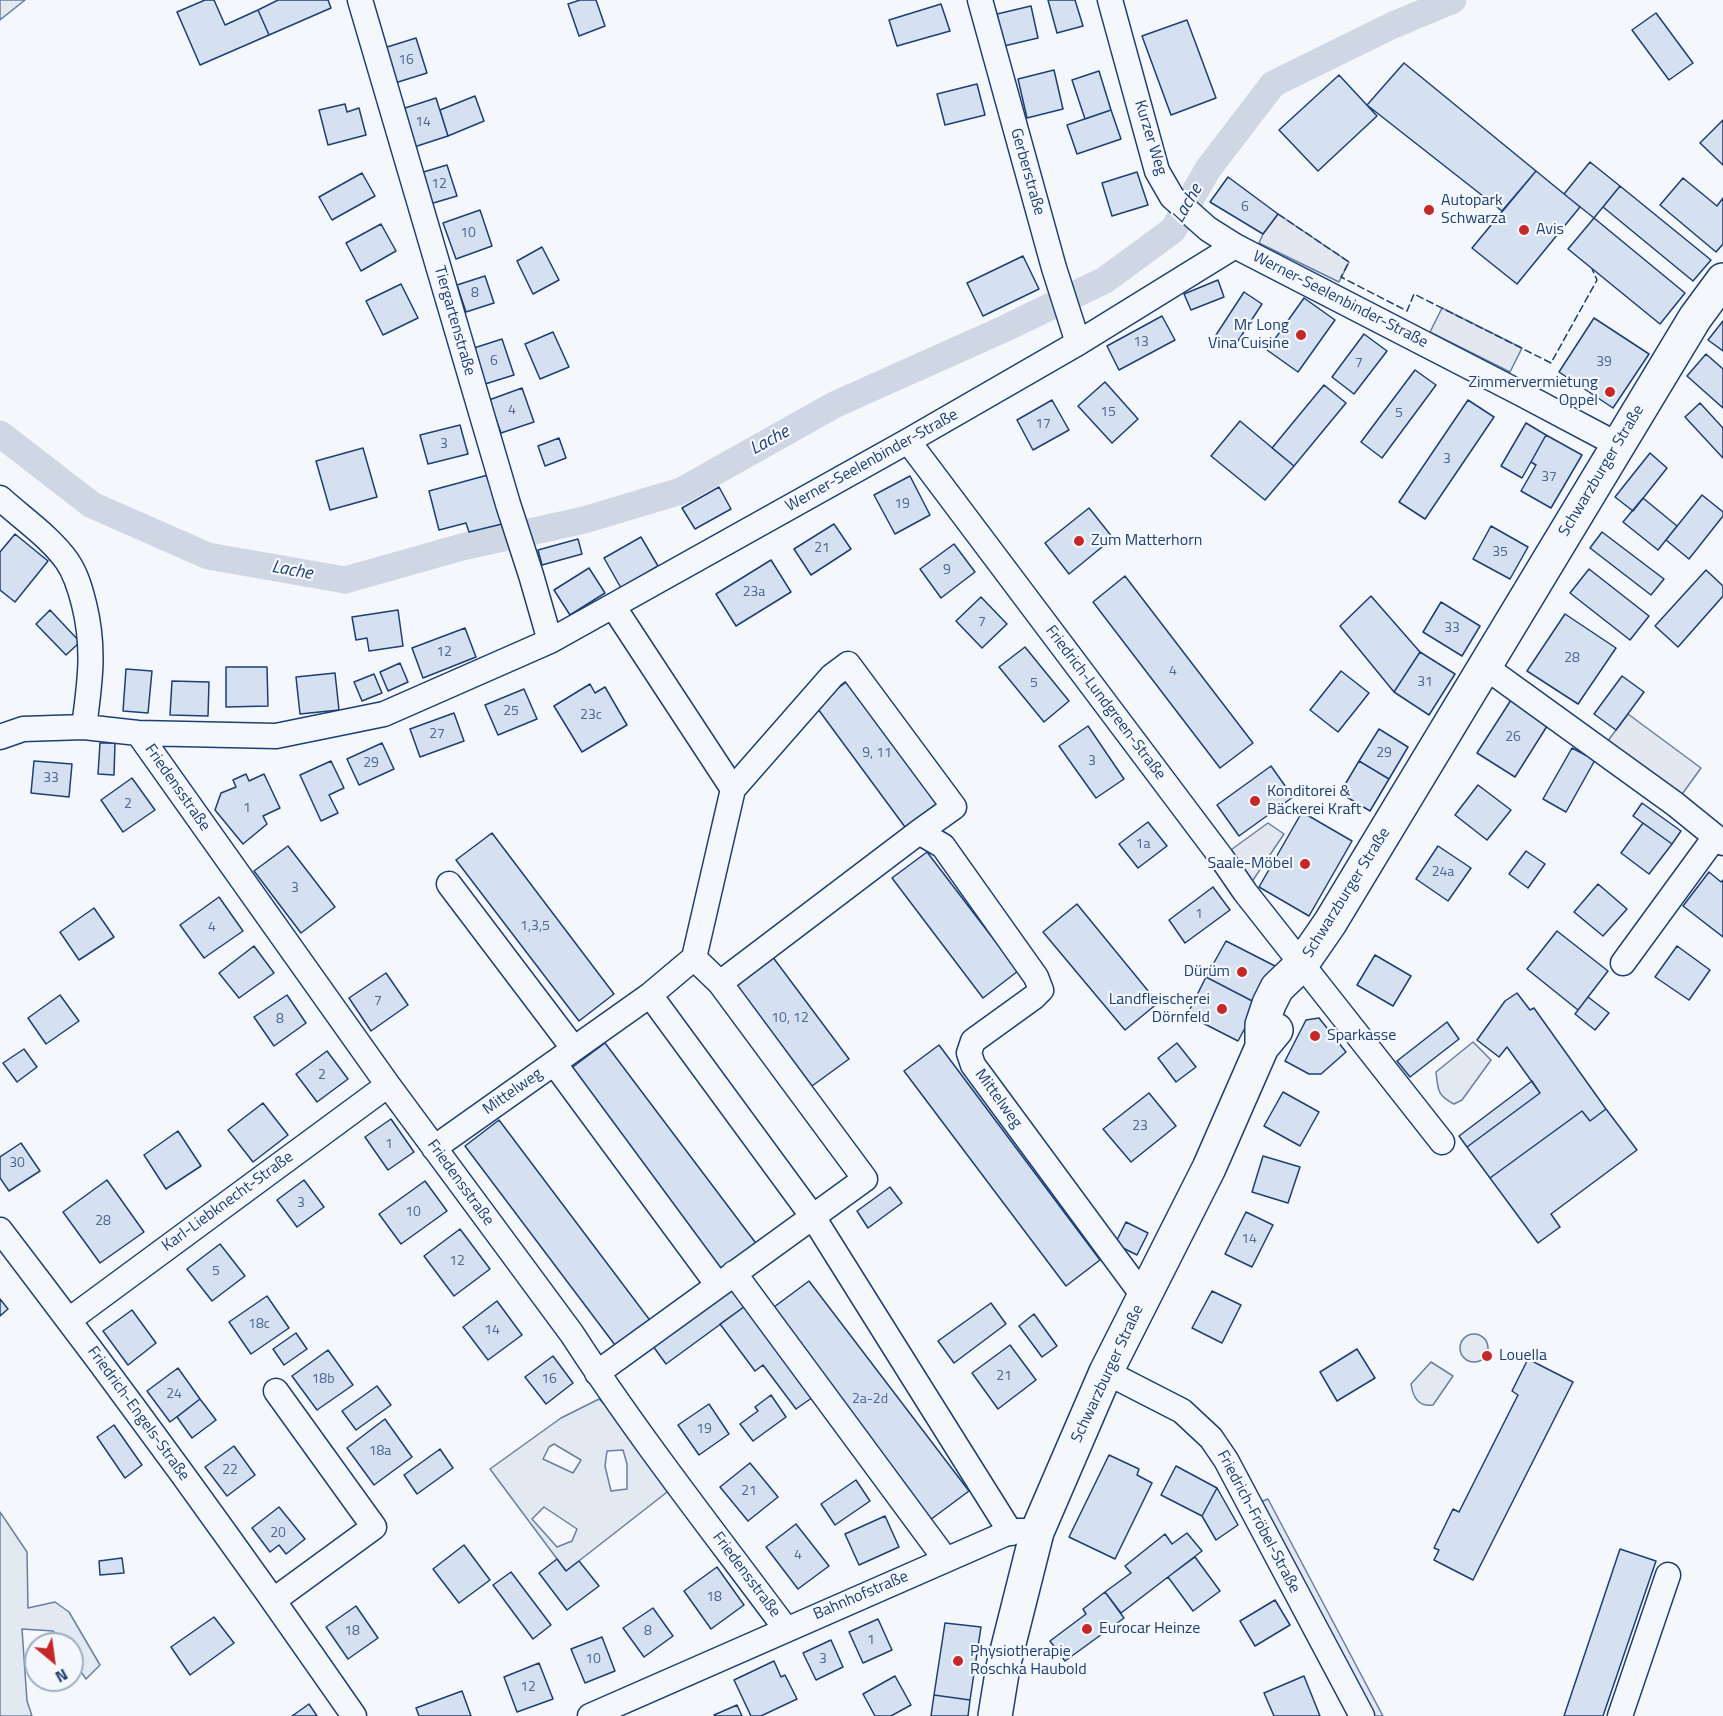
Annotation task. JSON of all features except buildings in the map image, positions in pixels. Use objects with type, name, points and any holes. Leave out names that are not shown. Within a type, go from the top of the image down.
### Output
[{"type":"street","name":"Tiergartenstraße","points":[[360,0],[550,640]]},
{"type":"street","name":"Gerberstraße","points":[[980,0],[1074,332]]},
{"type":"street","name":"Kurzer Weg","points":[[1110,0],[1157,171],[1172,197],[1208,229],[1235,246]]},
{"type":"street","name":"Werner-Seelenbinder-Straße","points":[[0,737],[23,729],[84,727],[138,733],[276,736],[384,714],[550,640],[613,606],[908,441],[1074,332],[1235,246],[1618,445]]},
{"type":"street","name":"Schwarzburger Straße","points":[[995,1716],[1024,1532],[1209,1168],[1262,1047],[1278,1028],[1295,995],[1301,965],[1330,923],[1695,318],[1723,280]]},
{"type":"street","name":"Friedrich-Lundgreen-Straße","points":[[908,441],[1214,847],[1245,892],[1442,1142]]},
{"type":"street","points":[[0,498],[54,546],[67,561],[79,582],[91,642],[91,676],[84,727]]},
{"type":"street","points":[[613,606],[733,789]]},
{"type":"street","points":[[597,1372],[865,1179],[720,983],[694,958],[733,789],[832,676],[848,664],[954,807],[720,983]]},
{"type":"street","points":[[1484,666],[1619,763],[1719,840],[1623,963]]},
{"type":"street","name":"Friedensstraße","points":[[138,733],[434,1148],[786,1629]]},
{"type":"street","name":"Mittelweg","points":[[920,832],[943,846],[1036,977],[1041,990],[973,1041],[969,1053],[973,1065],[1144,1297]]},
{"type":"street","points":[[449,884],[574,1049]]},
{"type":"street","name":"Mittelweg","points":[[434,1148],[651,995],[694,958]]},
{"type":"street","points":[[651,995],[813,1217],[1024,1532]]},
{"type":"street","points":[[554,1063],[945,1560]]},
{"type":"street","name":"Karl-Liebknecht-Straße","points":[[69,1320],[388,1084]]},
{"type":"street","name":"Friedrich-Engels-Straße","points":[[0,1230],[69,1320],[274,1600],[354,1716]]},
{"type":"street","name":"Friedrich-Fröbel-Straße","points":[[1106,1372],[1182,1412],[1211,1437],[1226,1460],[1362,1716]]},
{"type":"street","points":[[274,1600],[374,1527],[276,1391]]},
{"type":"street","name":"Bahnhofstraße","points":[[590,1716],[945,1560],[1024,1532]]},
{"type":"street","points":[[1620,1716],[1668,1575]]},
{"type":"shaded area","points":[[0,0],[25,0],[0,20]]},
{"type":"shaded area","points":[[1278,214],[1349,262],[1339,282],[1259,243]]},
{"type":"shaded area","points":[[1442,308],[1522,348],[1510,372],[1430,332]]},
{"type":"shaded area","points":[[1628,714],[1701,768],[1675,804],[1601,750]]},
{"type":"shaded area","points":[[1268,823],[1284,834],[1245,892],[1221,857]]},
{"type":"shaded area","points":[[1473,1042],[1491,1060],[1462,1100],[1454,1104],[1444,1098],[1439,1091],[1436,1072]]},
{"type":"shaded area","points":[[1474,1334],[1484,1338],[1488,1348],[1484,1358],[1474,1362],[1464,1358],[1460,1348],[1464,1338]]},
{"type":"shaded area","points":[[1431,1362],[1453,1376],[1433,1405],[1424,1405],[1413,1393],[1411,1384]]},
{"type":"shaded area","points":[[599,1399],[671,1489],[566,1571],[490,1469],[561,1418]],"holes":[[[554,1444],[581,1460],[573,1473],[543,1459],[549,1447]],[[623,1450],[627,1464],[627,1489],[611,1491],[605,1466],[607,1451]],[[544,1507],[577,1529],[572,1541],[557,1547],[532,1519]]]},
{"type":"shaded area","points":[[1268,1499],[1383,1716],[1362,1716],[1250,1506]]},
{"type":"shaded area","points":[[0,1512],[27,1552],[28,1608],[55,1602],[69,1612],[81,1632],[22,1629],[24,1692],[26,1692],[32,1716],[0,1716]]},
{"type":"shaded area","points":[[84,1638],[100,1665],[86,1679],[84,1676]]},
{"type":"waterway","name":"Lache","points":[[0,434],[92,505],[208,556],[345,580],[462,547],[584,520],[681,491],[834,405],[1006,328],[1105,280],[1173,230],[1208,169],[1273,84],[1391,26],[1453,0]]},
{"type":"fence","points":[[1278,214],[1349,262],[1341,277],[1407,311],[1414,294],[1551,363],[1597,280],[1592,269]]},
{"type":"place","name":"Autopark Schwarza","points":[[1429,210]]},
{"type":"place","name":"Avis","points":[[1524,230]]},
{"type":"place","name":"Mr Long Vina Cuisine","points":[[1301,335]]},
{"type":"place","name":"Zimmervermietung Oppel","points":[[1610,392]]},
{"type":"place","name":"Zum Matterhorn","points":[[1079,541]]},
{"type":"place","name":"Konditorei & Bäckerei Kraft","points":[[1255,801]]},
{"type":"place","name":"Saale-Möbel","points":[[1305,864]]},
{"type":"place","name":"Dürüm","points":[[1242,972]]},
{"type":"place","name":"Landfleischerei Dörnfeld","points":[[1222,1009]]},
{"type":"place","name":"Sparkasse","points":[[1315,1036]]},
{"type":"place","name":"Louella","points":[[1487,1356]]},
{"type":"place","name":"Eurocar Heinze","points":[[1087,1629]]},
{"type":"place","name":"Physiotherapie Roschka Haubold","points":[[958,1661]]}]
